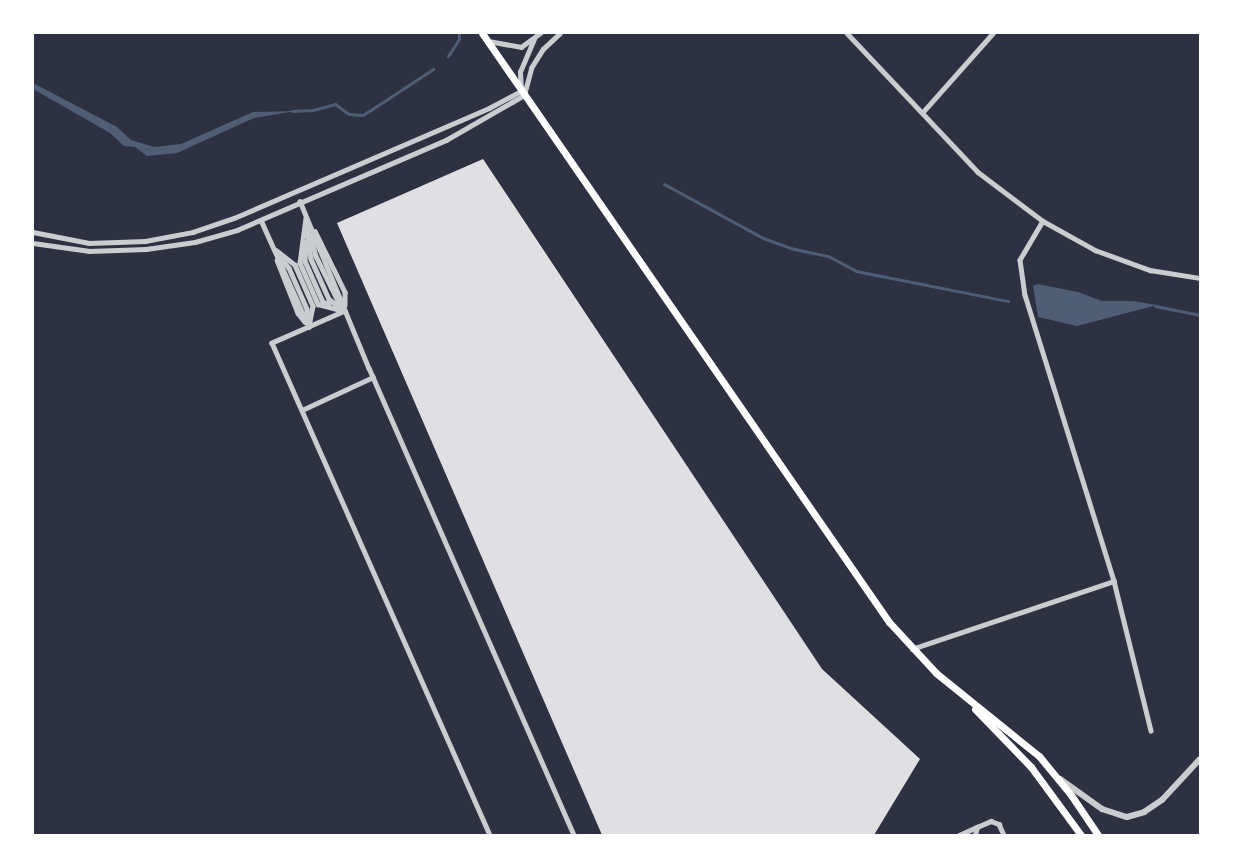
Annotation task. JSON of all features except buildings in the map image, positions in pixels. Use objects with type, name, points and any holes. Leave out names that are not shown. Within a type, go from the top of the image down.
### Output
[{"type":"main road","points":[[482,33],[860,581],[912,649],[963,696],[1031,767],[1081,835]]},
{"type":"main road","points":[[963,696],[1039,756],[1057,776],[1098,835]]},
{"type":"street","points":[[487,40],[521,47],[540,33]]},
{"type":"street","points":[[33,243],[89,251],[146,249],[195,242],[261,220],[300,201],[446,140],[522,93],[531,68],[543,49],[560,33]]},
{"type":"street","points":[[847,33],[978,172],[1043,221],[1095,249],[1150,270],[1200,278]]},
{"type":"street","points":[[922,113],[993,33]]},
{"type":"street","points":[[522,93],[520,72],[534,39]]},
{"type":"street","points":[[33,232],[89,243],[145,242],[193,232],[234,219],[522,93]]},
{"type":"street","points":[[300,201],[373,377],[574,835]]},
{"type":"street","points":[[306,217],[311,259],[329,299],[345,311]]},
{"type":"street","points":[[306,217],[300,263],[318,304],[345,311]]},
{"type":"street","points":[[261,220],[274,249],[279,273],[291,300],[309,327]]},
{"type":"street","points":[[1043,221],[1020,260],[1025,295],[1114,581],[1150,730]]},
{"type":"street","points":[[274,249],[289,268],[304,302],[309,327]]},
{"type":"street","points":[[345,311],[272,343],[490,835]]},
{"type":"street","points":[[302,410],[373,377]]},
{"type":"street","points":[[912,649],[1114,581]]},
{"type":"street","points":[[1057,776],[1102,809],[1127,817],[1144,812],[1162,800],[1200,759]]},
{"type":"street","points":[[959,835],[991,820],[999,824],[1004,835]]},
{"type":"street","points":[[975,835],[977,826]]},
{"type":"water","points":[[33,83],[117,127],[131,140],[154,147],[181,144],[253,112],[296,111],[254,118],[177,153],[147,156],[135,147],[124,146],[110,133],[33,89]]},
{"type":"water","points":[[1038,284],[1078,292],[1102,301],[1133,301],[1157,305],[1077,326],[1038,317],[1033,286]]},
{"type":"waterway","points":[[448,56],[459,39],[459,33]]},
{"type":"waterway","points":[[292,111],[313,110],[335,104],[349,114],[363,115],[433,69]]},
{"type":"waterway","points":[[664,184],[763,238],[790,248],[828,256],[856,271],[1008,301]]},
{"type":"waterway","points":[[1155,306],[1200,315]]}]
